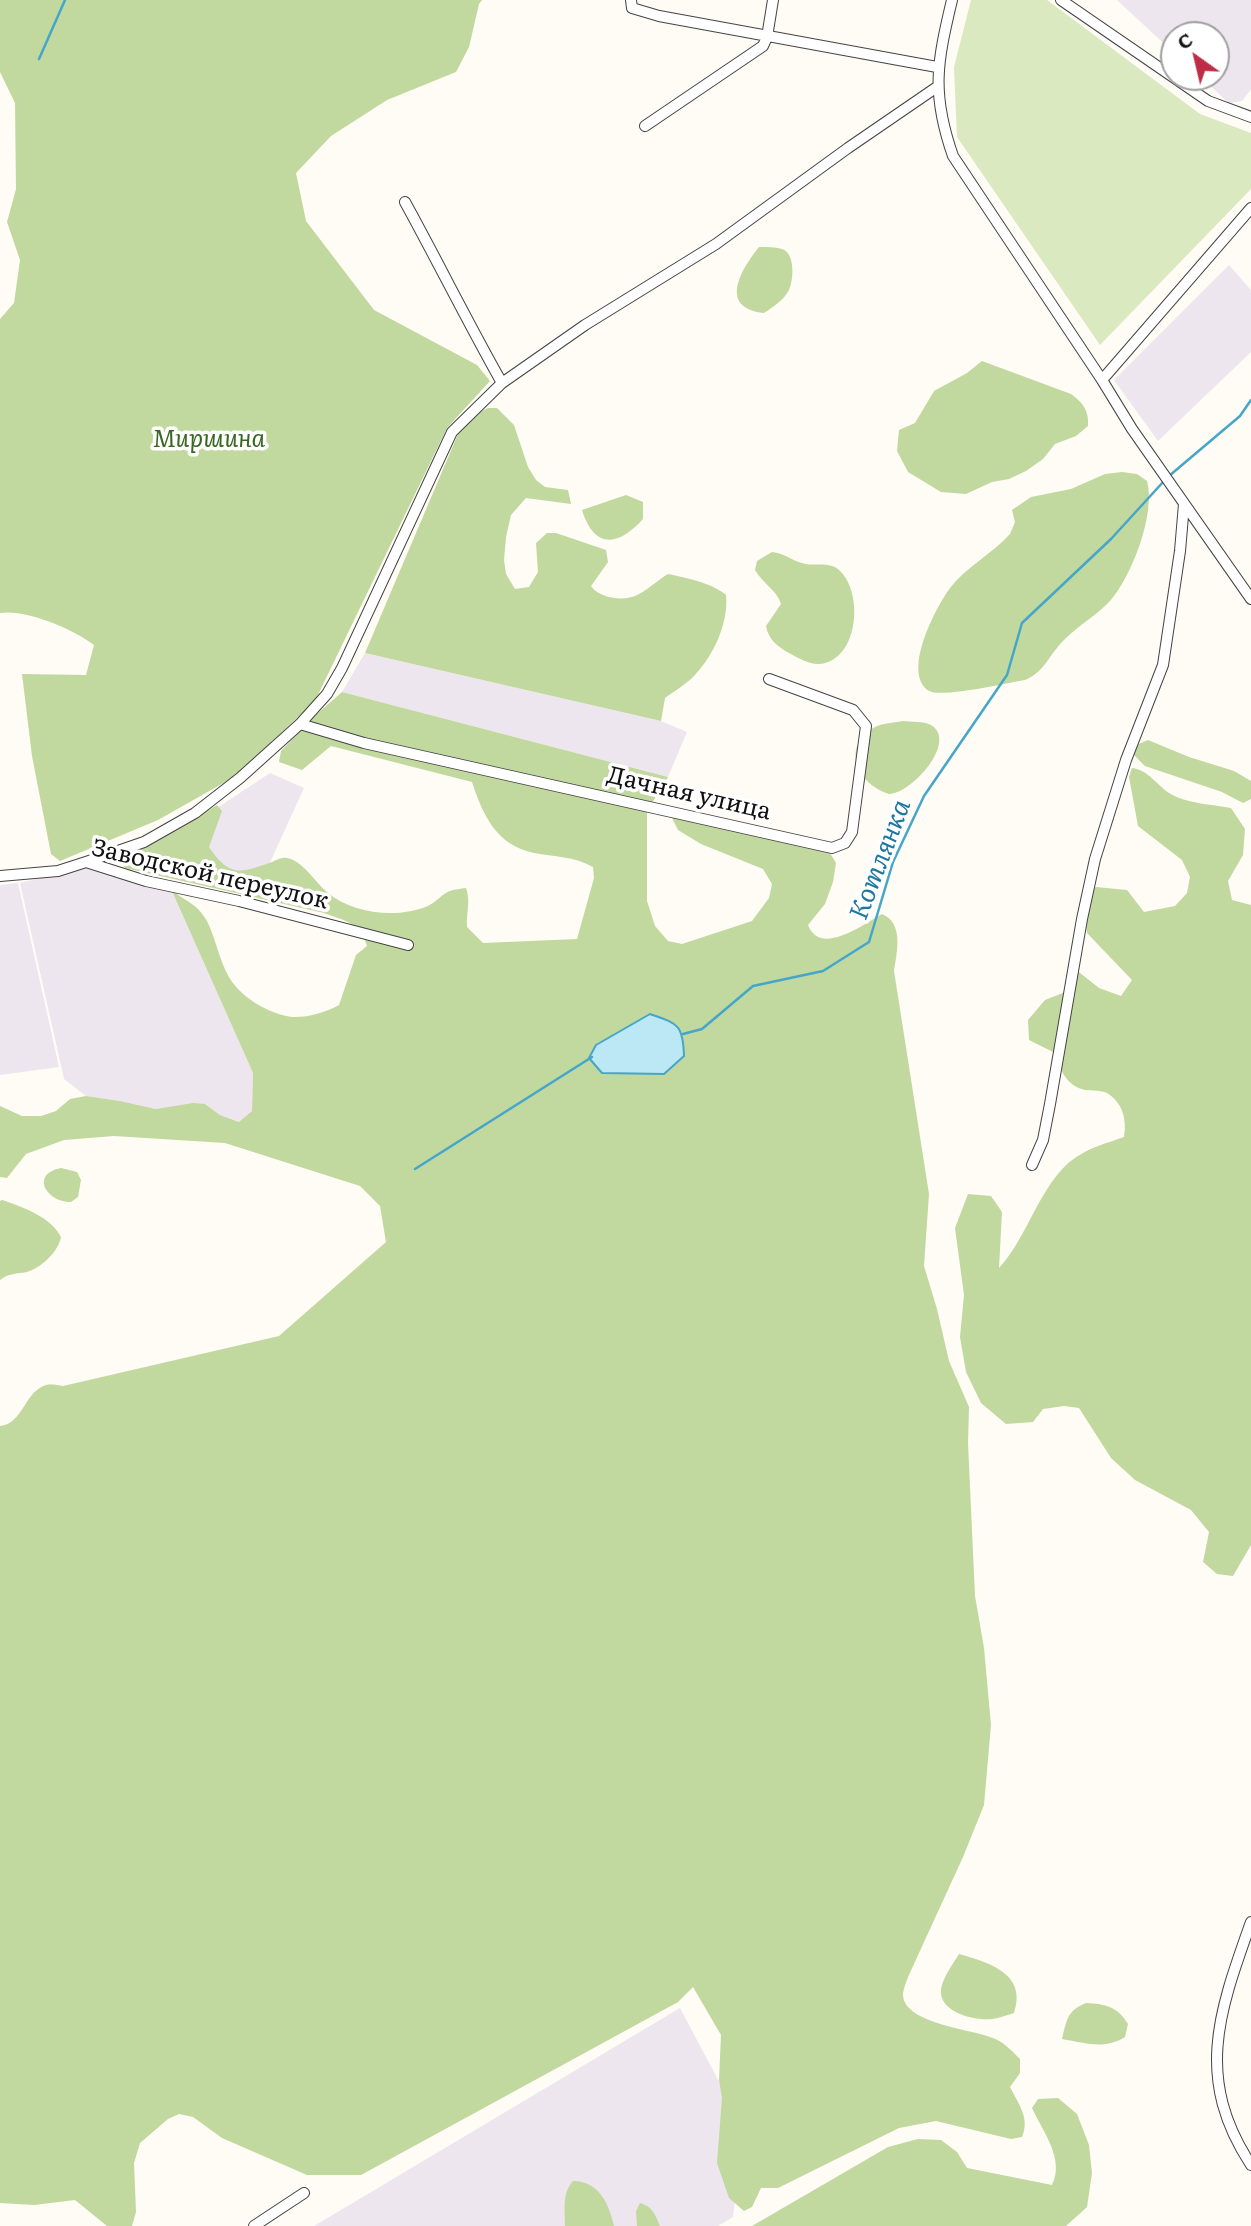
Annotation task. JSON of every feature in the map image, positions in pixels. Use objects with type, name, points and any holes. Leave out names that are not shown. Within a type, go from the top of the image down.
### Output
[{"type":"street","points":[[645,127],[763,46],[773,0]]},
{"type":"street","points":[[952,0],[937,67],[937,88],[945,132],[953,156],[1132,429],[1251,599]]},
{"type":"street","points":[[1061,0],[1208,101],[1251,117]]},
{"type":"street","points":[[632,4],[659,16],[937,67]]},
{"type":"street","points":[[86,862],[144,842],[195,813],[240,778],[300,724],[327,694],[342,668],[453,432],[502,383],[585,325],[716,244],[848,148],[937,88]]},
{"type":"street","points":[[405,201],[502,383]]},
{"type":"street","points":[[1102,380],[1251,208]]},
{"type":"street","points":[[1032,1165],[1043,1140],[1095,859],[1126,760],[1163,665],[1180,551],[1184,504]]},
{"type":"street","name":"Дачная улица","points":[[300,724],[364,743],[832,848],[845,843],[852,832],[866,726],[853,710],[769,679]]},
{"type":"street","name":"Заводской переулок","points":[[0,876],[58,871],[86,862],[146,881],[239,901],[408,945]]},
{"type":"street","points":[[1251,1922],[1227,1993],[1216,2050],[1219,2093],[1235,2137],[1251,2165]]},
{"type":"street","points":[[254,2226],[304,2193]]},
{"type":"shaded area","points":[[1117,0],[1251,0],[1251,89],[1242,101],[1229,103],[1216,91],[1230,91],[1230,21],[1160,21],[1160,40]]},
{"type":"shaded area","points":[[1229,265],[1251,290],[1251,352],[1158,441],[1114,380]]},
{"type":"shaded area","points":[[365,653],[661,721],[687,732],[668,777],[342,692]]},
{"type":"shaded area","points":[[270,773],[304,788],[257,891],[161,845]]},
{"type":"shaded area","points":[[83,868],[171,889],[253,1073],[252,1111],[240,1122],[220,1115],[205,1104],[156,1109],[86,1096],[64,1079],[20,883]]},
{"type":"shaded area","points":[[18,883],[59,1067],[0,1075],[0,885]]},
{"type":"shaded area","points":[[680,2008],[743,2127],[733,2217],[718,2226],[314,2226]]},
{"type":"green space","name":"Миршина","points":[[0,0],[482,0],[469,47],[456,72],[387,100],[331,136],[296,173],[306,221],[374,310],[477,365],[490,381],[447,428],[315,701],[234,777],[158,820],[60,861],[51,854],[32,756],[22,674],[86,675],[94,645],[74,633],[36,617],[0,613],[0,319],[14,303],[20,260],[7,222],[16,189],[15,103],[0,72]]},
{"type":"green space","points":[[971,0],[1047,0],[1160,84],[1160,91],[1169,91],[1200,114],[1251,133],[1251,189],[1100,345],[957,137],[954,67]]},
{"type":"green space","points":[[759,247],[786,251],[792,267],[792,280],[787,294],[764,313],[750,310],[741,304],[737,295],[746,265]]},
{"type":"green space","points":[[982,361],[1071,394],[1084,407],[1088,426],[1076,436],[1055,444],[1043,459],[1009,479],[992,482],[966,494],[941,492],[908,472],[897,451],[899,430],[915,423],[934,391],[967,373]]},
{"type":"green space","points":[[488,408],[497,408],[514,425],[528,467],[536,480],[545,487],[568,490],[571,504],[526,498],[511,515],[504,560],[506,574],[515,589],[529,587],[538,572],[536,543],[547,533],[556,533],[606,550],[608,562],[591,586],[600,594],[620,598],[634,596],[668,574],[707,584],[726,595],[725,618],[712,651],[691,679],[665,698],[661,721],[365,653],[461,427],[473,415]]},
{"type":"green space","points":[[1105,474],[1137,474],[1147,481],[1148,510],[1134,560],[1110,601],[1065,639],[1032,677],[947,693],[929,691],[921,682],[918,670],[930,624],[956,580],[1010,534],[1015,522],[1012,510],[1031,497],[1071,489]]},
{"type":"green space","points":[[626,495],[643,502],[643,519],[625,535],[616,539],[608,540],[593,532],[582,510]]},
{"type":"green space","points":[[772,552],[802,563],[835,567],[847,580],[852,593],[853,624],[843,651],[833,660],[820,664],[804,661],[781,648],[769,635],[766,626],[781,604],[755,570],[757,561]]},
{"type":"green space","points":[[342,692],[668,777],[647,811],[647,901],[655,926],[668,941],[682,944],[752,921],[769,898],[772,884],[763,869],[701,844],[678,830],[671,816],[830,853],[836,863],[833,882],[825,904],[808,925],[814,934],[822,938],[843,935],[882,914],[894,924],[897,939],[894,971],[929,1194],[924,1266],[949,1361],[969,1407],[968,1443],[975,1596],[984,1648],[991,1725],[984,1805],[903,1993],[905,2003],[924,2018],[995,2039],[1020,2059],[1020,2073],[1010,2087],[1024,2118],[1022,2137],[1011,2139],[936,2121],[899,2128],[778,2188],[761,2188],[752,2207],[744,2211],[729,2198],[717,2163],[722,2098],[719,2080],[721,2035],[693,1987],[678,2002],[361,2175],[307,2175],[222,2138],[193,2117],[179,2114],[168,2119],[140,2143],[134,2163],[136,2212],[132,2226],[107,2226],[75,2200],[34,2205],[0,2203],[0,1426],[14,1420],[33,1394],[46,1385],[63,1386],[279,1336],[386,1242],[380,1206],[360,1186],[225,1143],[114,1136],[64,1140],[26,1154],[7,1178],[0,1177],[0,1106],[22,1116],[41,1116],[56,1111],[70,1099],[86,1096],[156,1109],[193,1103],[205,1104],[220,1115],[239,1122],[252,1111],[253,1073],[171,889],[203,914],[229,977],[248,998],[274,1012],[292,1017],[316,1014],[339,1005],[356,955],[367,946],[356,927],[324,913],[125,868],[122,864],[132,854],[217,805],[222,811],[209,847],[223,864],[230,868],[244,870],[287,858],[303,867],[322,888],[337,899],[362,910],[375,912],[416,910],[428,906],[450,891],[466,888],[467,927],[483,943],[577,939],[594,878],[593,867],[586,863],[521,849],[501,836],[486,817],[472,782],[331,746],[302,770],[279,762],[281,751]]},
{"type":"green space","points":[[903,721],[931,725],[938,733],[939,742],[936,754],[920,776],[899,791],[889,794],[879,790],[863,775],[858,767],[857,748],[861,738],[870,730]]},
{"type":"green space","points":[[1148,740],[1234,771],[1251,781],[1251,799],[1243,803],[1222,792],[1145,766],[1132,753],[1134,746]]},
{"type":"green space","points":[[1132,768],[1147,774],[1176,797],[1231,808],[1245,829],[1243,855],[1228,881],[1232,900],[1251,905],[1251,1545],[1233,1576],[1217,1574],[1203,1562],[1209,1532],[1191,1510],[1135,1480],[1111,1458],[1079,1408],[1064,1406],[1043,1409],[1033,1422],[1006,1424],[981,1403],[966,1372],[960,1337],[964,1295],[955,1228],[968,1194],[991,1196],[1002,1212],[999,1268],[1057,1175],[1069,1163],[1088,1151],[1124,1137],[1124,1118],[1117,1102],[1107,1093],[1085,1090],[1073,1085],[1062,1071],[1057,1054],[1029,1040],[1028,1020],[1045,1000],[1068,991],[1075,969],[1099,988],[1121,996],[1132,980],[1087,933],[1083,902],[1086,891],[1096,887],[1127,890],[1144,912],[1175,906],[1187,893],[1190,877],[1182,860],[1138,826],[1129,777]]},
{"type":"green space","points":[[61,1168],[77,1172],[81,1180],[78,1197],[71,1202],[55,1198],[45,1187],[46,1176]]},
{"type":"green space","points":[[0,1201],[43,1218],[61,1237],[53,1253],[38,1267],[0,1280]]},
{"type":"green space","points":[[959,1954],[992,1966],[1010,1979],[1017,1999],[1014,2013],[992,2019],[976,2018],[959,2013],[945,2004],[942,1984]]},
{"type":"green space","points":[[1086,2003],[1116,2010],[1128,2024],[1125,2037],[1102,2044],[1062,2039],[1069,2017],[1075,2009]]},
{"type":"green space","points":[[1058,2098],[1077,2114],[1089,2145],[1092,2173],[1087,2207],[1066,2226],[752,2226],[888,2147],[918,2139],[941,2140],[957,2152],[967,2168],[1052,2185],[1056,2165],[1054,2156],[1032,2108],[1038,2099]]},
{"type":"green space","points":[[573,2181],[596,2189],[606,2202],[614,2226],[565,2226],[566,2196]]},
{"type":"green space","points":[[640,2203],[651,2209],[660,2226],[637,2226],[636,2211]]},
{"type":"water","points":[[650,1014],[677,1027],[682,1037],[684,1056],[664,1074],[602,1073],[589,1058],[596,1045]]},
{"type":"waterway","points":[[39,59],[65,0]]},
{"type":"waterway","name":"Котлянка","points":[[1169,476],[1240,416],[1251,400]]},
{"type":"waterway","name":"Котлянка","points":[[683,1034],[702,1029],[753,986],[823,971],[869,942],[893,862],[924,796],[1007,675],[1022,623],[1111,539],[1164,481]]},
{"type":"waterway","name":"Котлянка","points":[[415,1169],[592,1057]]}]
